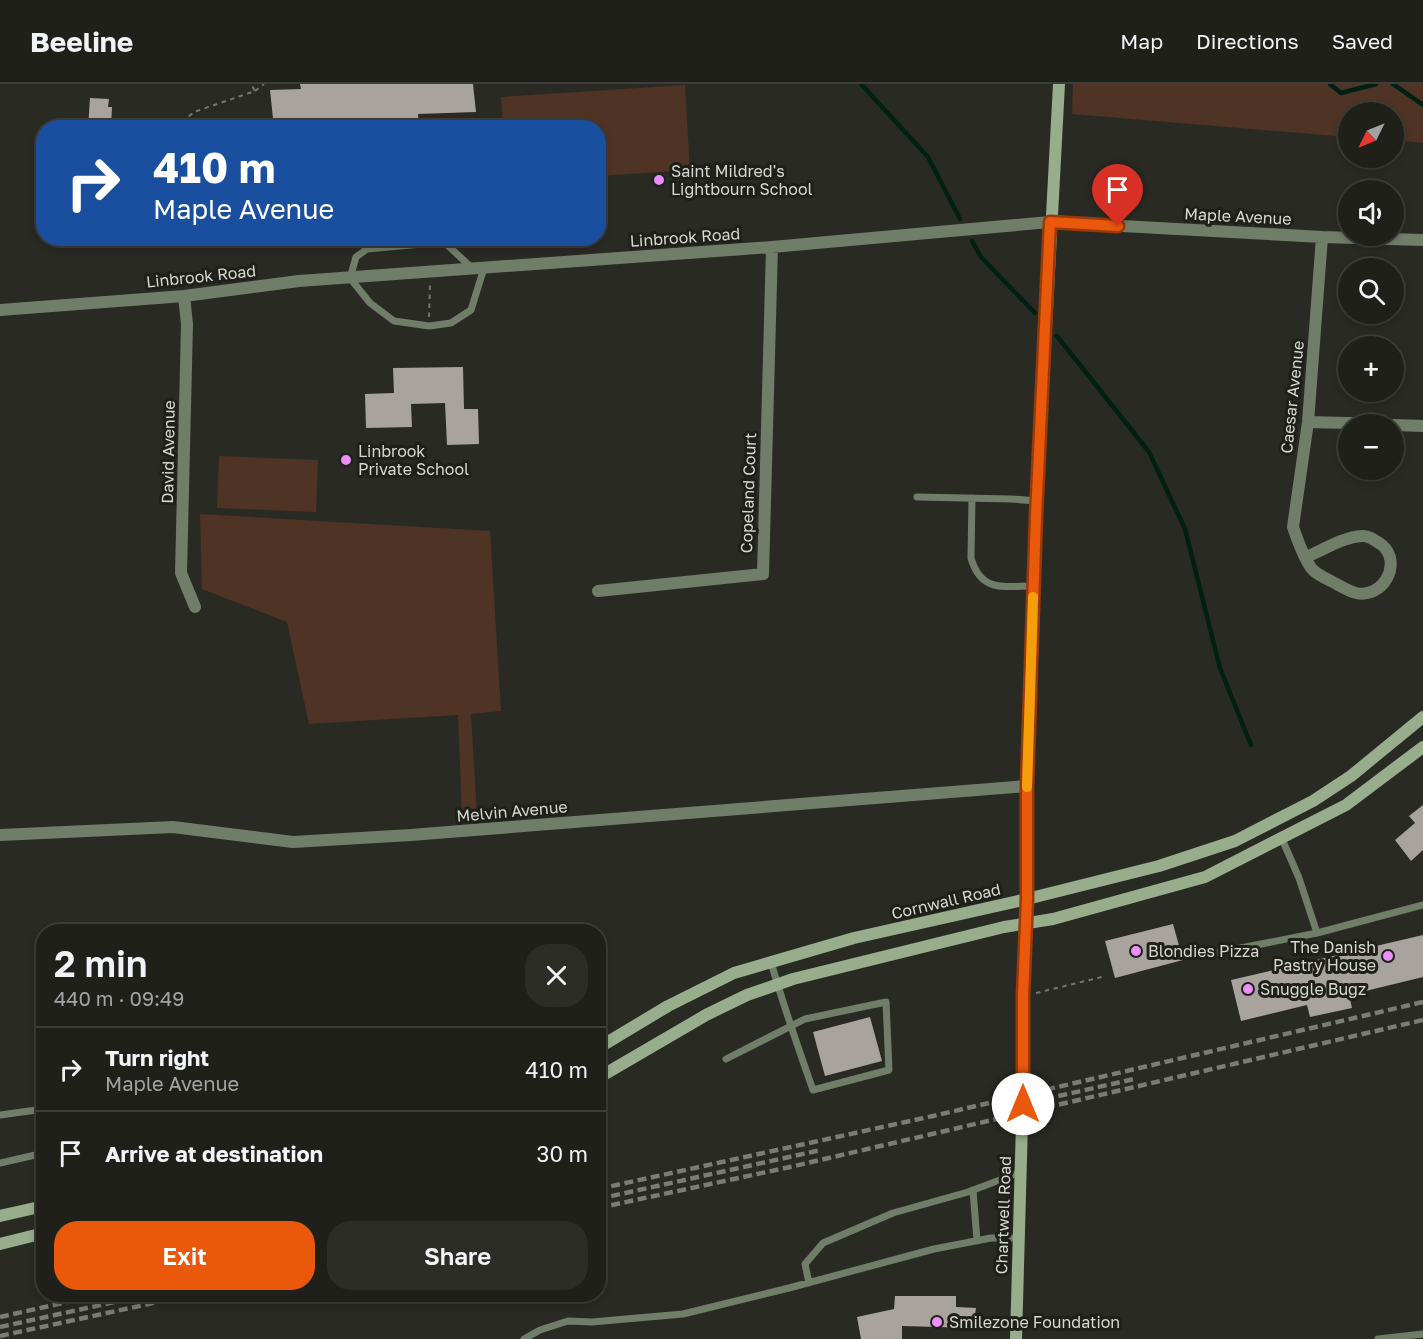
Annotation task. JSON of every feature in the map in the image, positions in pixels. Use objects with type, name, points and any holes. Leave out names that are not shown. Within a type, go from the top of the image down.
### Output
[{"type":"main road","name":"Chartwell Road","points":[[1016,1339],[1023,996],[1027,923],[1027,786],[1037,501],[1059,84]]},
{"type":"main road","name":"Cornwall Road","points":[[606,1043],[668,1006],[734,973],[855,938],[1159,866],[1235,841],[1323,795],[1351,776],[1423,717]]},
{"type":"main road","points":[[606,1073],[706,1015],[747,995],[777,985],[884,956],[1053,919],[1206,877],[1346,805],[1423,747]]},
{"type":"main road","points":[[0,1216],[36,1208]]},
{"type":"main road","points":[[0,1244],[36,1235]]},
{"type":"street","name":"Maple Avenue","points":[[1050,222],[1322,237],[1423,240]]},
{"type":"street","name":"Linbrook Road","points":[[0,310],[184,296],[299,281],[772,247],[1050,222]]},
{"type":"street","name":"Caesar Avenue","points":[[1306,557],[1364,535],[1376,540],[1388,550],[1392,565],[1386,581],[1379,588],[1368,593],[1357,593],[1313,571],[1306,557],[1293,527],[1308,422],[1322,237]]},
{"type":"street","name":"Copeland Court","points":[[598,591],[763,574],[772,247]]},
{"type":"street","name":"David Avenue","points":[[184,296],[187,324],[181,573],[195,607]]},
{"type":"street","points":[[1308,422],[1338,423]]},
{"type":"street","points":[[1404,425],[1423,426]]},
{"type":"street","name":"Melvin Avenue","points":[[0,835],[173,827],[293,842],[411,835],[1027,786]]},
{"type":"lane","points":[[401,246],[368,249],[356,257],[350,278],[370,303],[394,321],[429,326],[451,322],[471,310],[478,268],[449,246]]},
{"type":"lane","points":[[917,497],[1037,501]]},
{"type":"lane","points":[[972,498],[971,558],[980,578],[996,586],[1034,586]]},
{"type":"lane","points":[[1282,839],[1299,878],[1317,933]]},
{"type":"lane","points":[[1215,953],[1317,933],[1423,905]]},
{"type":"lane","points":[[726,1059],[791,1024],[805,1019],[886,1002],[889,1070],[813,1090],[791,1024],[777,985],[771,962]]},
{"type":"lane","points":[[0,1115],[36,1110]]},
{"type":"lane","points":[[0,1163],[36,1155]]},
{"type":"lane","points":[[809,1283],[806,1264],[823,1243],[893,1213],[973,1190],[1021,1172]]},
{"type":"lane","points":[[973,1190],[977,1241]]},
{"type":"lane","points":[[524,1339],[540,1330],[568,1321],[592,1322],[683,1314],[934,1249],[991,1238],[1019,1238]]},
{"type":"lane","points":[[1378,1339],[1423,1334]]},
{"type":"path","points":[[251,84],[255,91]]},
{"type":"path","points":[[184,120],[194,112],[255,91],[264,84]]},
{"type":"path","points":[[429,326],[430,272]]},
{"type":"path","points":[[1023,996],[1106,976]]},
{"type":"shaded area","points":[[1073,84],[1423,84],[1423,143],[1404,141],[1404,102],[1338,102],[1338,136],[1072,114]]},
{"type":"shaded area","points":[[685,85],[690,170],[606,176],[606,120],[503,120],[501,97]]},
{"type":"shaded area","points":[[219,456],[318,460],[316,512],[217,508]]},
{"type":"shaded area","points":[[200,514],[490,531],[501,711],[471,714],[477,815],[462,816],[458,715],[309,724],[287,622],[202,589]]},
{"type":"building","points":[[300,84],[473,84],[476,112],[418,114],[418,120],[273,120],[270,90],[301,89]]},
{"type":"building","points":[[90,98],[109,99],[108,107],[112,107],[111,120],[89,120]]},
{"type":"building","points":[[463,367],[464,409],[478,409],[479,444],[447,445],[445,403],[411,404],[412,427],[366,428],[365,394],[394,393],[393,368]]},
{"type":"building","points":[[1423,805],[1423,850],[1411,861],[1395,840],[1415,823],[1409,816]]},
{"type":"building","points":[[1173,924],[1183,960],[1115,978],[1105,941]]},
{"type":"building","points":[[1423,935],[1423,977],[1349,995],[1352,1008],[1310,1017],[1307,1005],[1241,1021],[1231,980]]},
{"type":"building","points":[[870,1017],[882,1061],[825,1076],[813,1032]]},
{"type":"building","points":[[895,1296],[956,1296],[956,1307],[976,1308],[973,1328],[902,1326],[902,1339],[861,1339],[857,1317],[894,1309]]},
{"type":"waterway","points":[[861,84],[928,157],[960,219]]},
{"type":"waterway","points":[[1330,84],[1341,93],[1376,84]]},
{"type":"waterway","points":[[1393,84],[1423,105]]},
{"type":"waterway","points":[[972,241],[981,257],[1035,313]]},
{"type":"waterway","points":[[1057,336],[1149,452],[1185,529],[1220,668],[1251,745]]},
{"type":"railway","points":[[606,1187],[933,1116],[1423,1002]]},
{"type":"railway","points":[[606,1206],[790,1167],[1423,1020]]},
{"type":"railway","points":[[1032,1102],[1134,1079]]},
{"type":"railway","points":[[606,1197],[821,1150]]},
{"type":"railway","points":[[0,1317],[67,1302]]},
{"type":"railway","points":[[0,1327],[114,1302]]},
{"type":"railway","points":[[0,1336],[158,1302]]},
{"type":"slow traffic","points":[[1027,787],[1033,597]]},
{"type":"place","name":"Saint Mildred's Lightbourn School","points":[[659,180]]},
{"type":"place","name":"Linbrook Private School","points":[[346,460]]},
{"type":"place","name":"Blondies Pizza","points":[[1136,951]]},
{"type":"place","name":"The Danish Pastry House","points":[[1388,956]]},
{"type":"place","name":"Snuggle Bugz","points":[[1248,989]]},
{"type":"place","name":"Smilezone Foundation","points":[[937,1322]]},
{"type":"route","points":[[1023,1104],[1027,786],[1036,516],[1050,222],[1118,226]]}]
